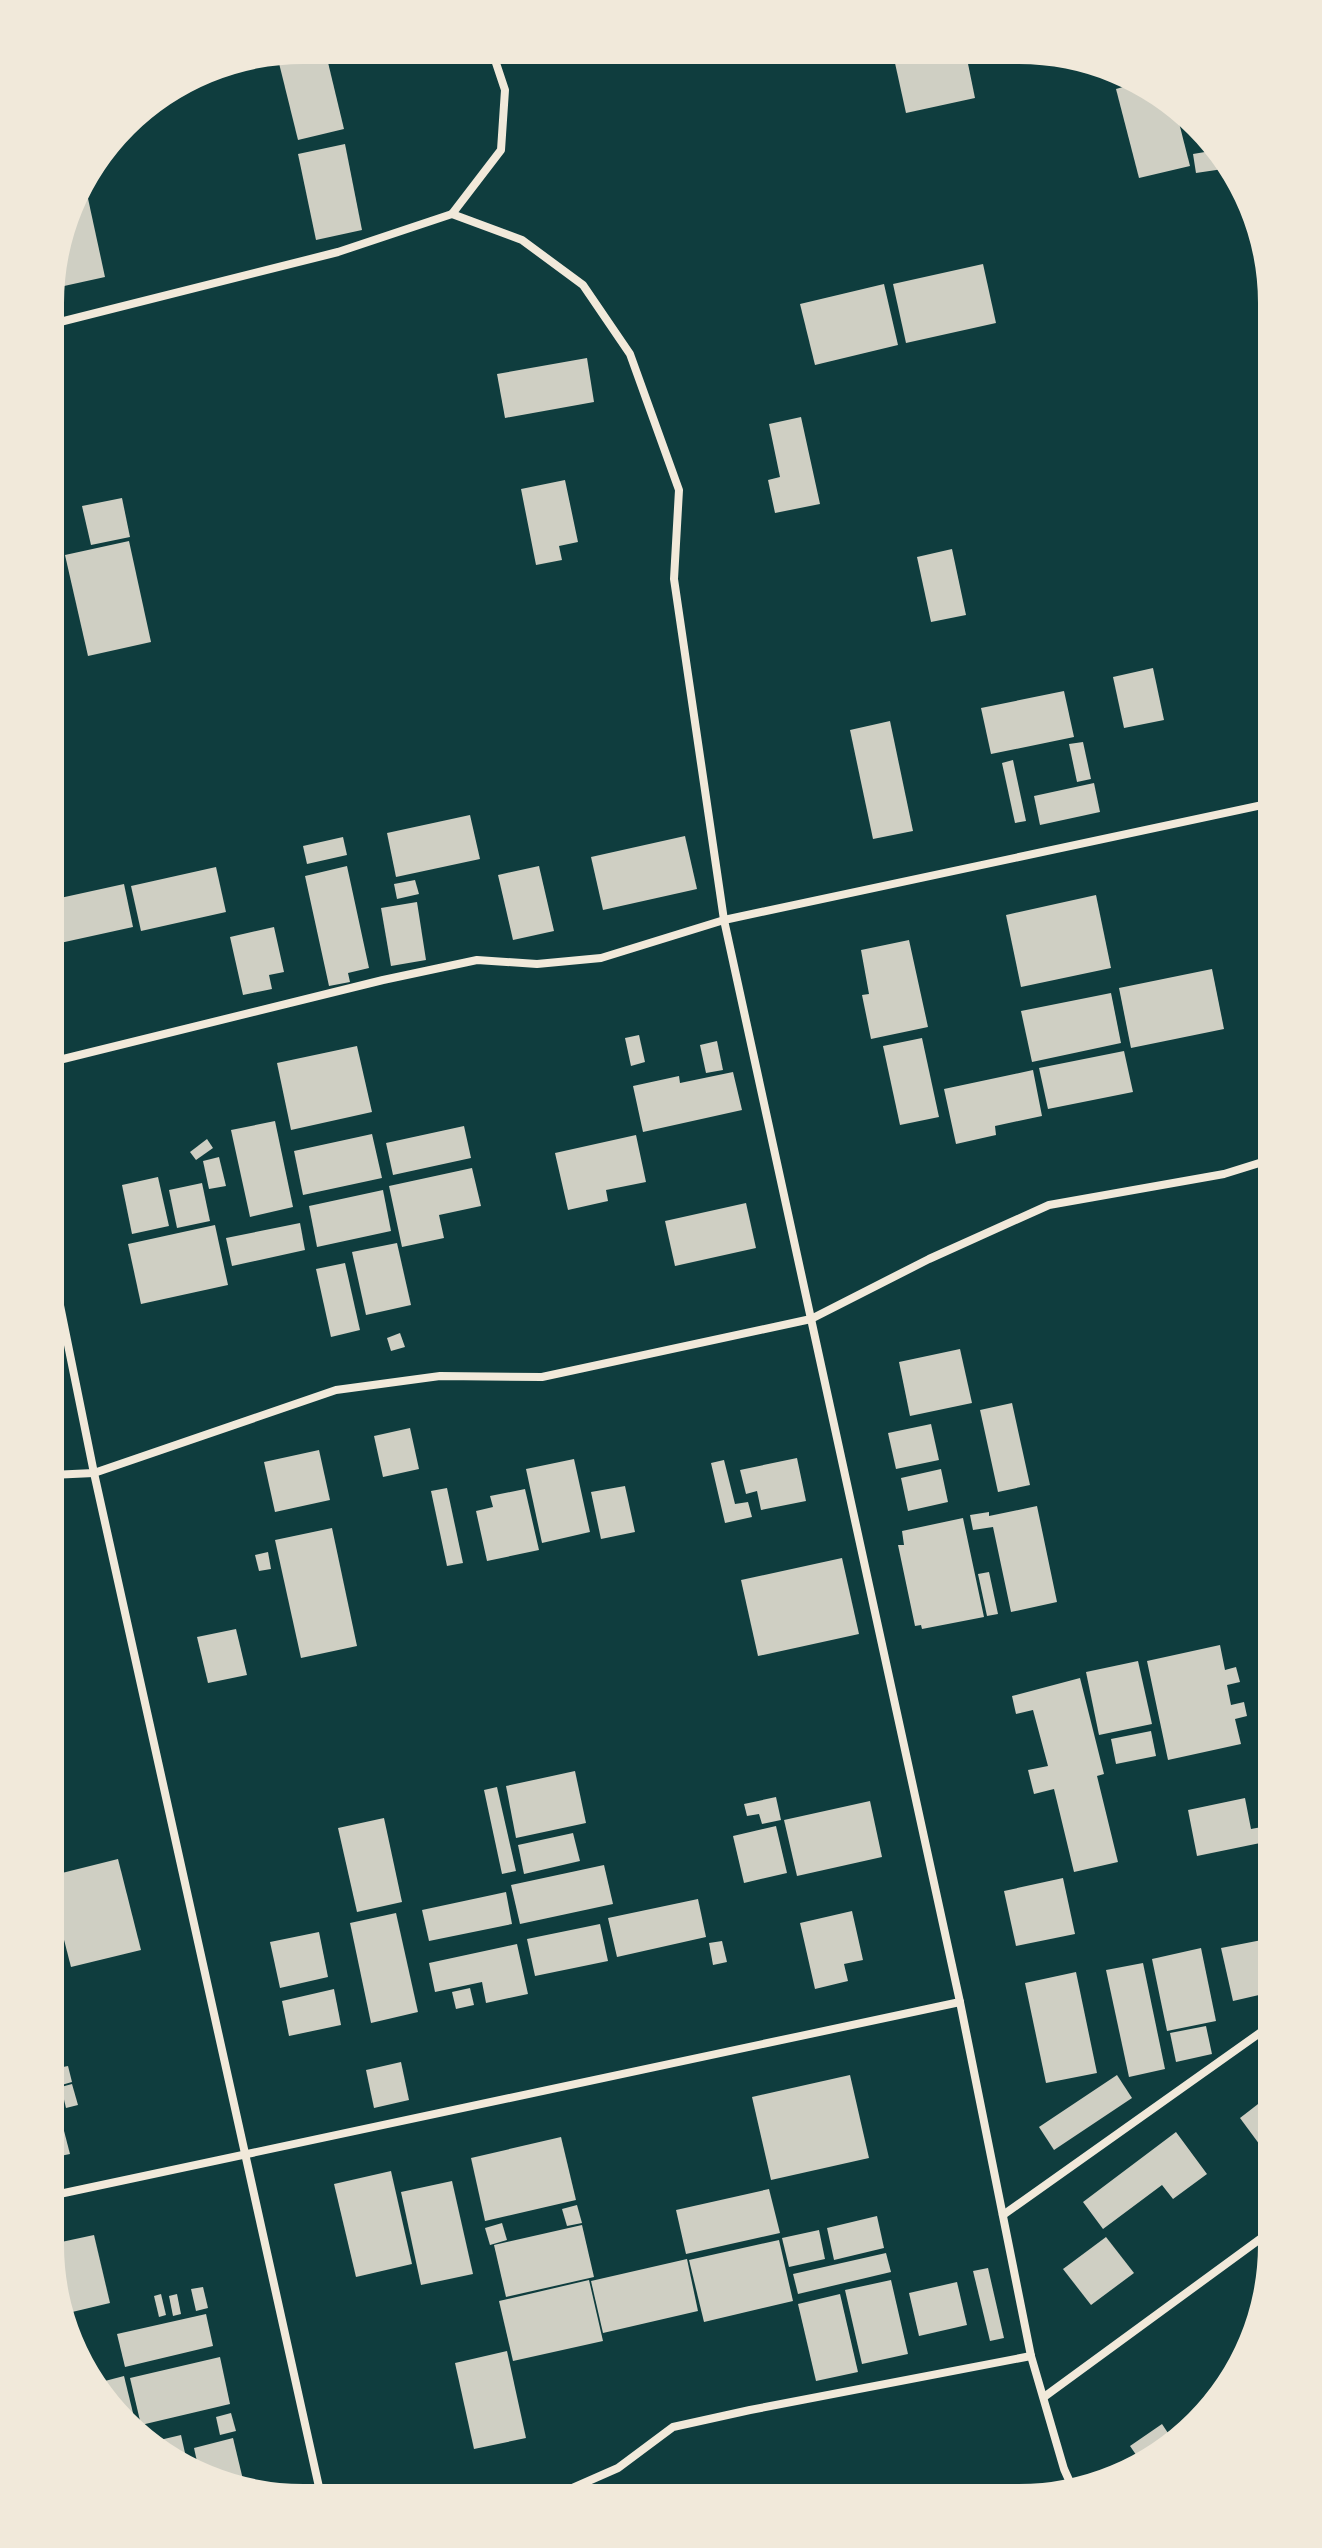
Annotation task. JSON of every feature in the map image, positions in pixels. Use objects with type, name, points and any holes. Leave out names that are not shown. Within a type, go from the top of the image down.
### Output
[{"type":"street","points":[[64,321],[338,252],[452,214],[501,150],[505,90],[496,64]]},
{"type":"street","points":[[452,214],[522,240],[583,285],[630,354],[679,490],[674,579],[724,920],[960,2002],[1031,2356],[1068,2478]]},
{"type":"street","points":[[64,1059],[383,980],[477,960],[537,964],[601,958],[724,920],[1258,806]]},
{"type":"street","points":[[64,1474],[94,1473],[336,1390],[440,1376],[542,1377],[811,1319],[929,1259],[1049,1205],[1224,1174],[1258,1164]]},
{"type":"street","points":[[64,1325],[318,2484]]},
{"type":"street","points":[[64,2193],[960,2002]]},
{"type":"street","points":[[1003,2215],[1257,2035]]},
{"type":"street","points":[[1044,2397],[1257,2241]]},
{"type":"street","points":[[582,2484],[618,2468],[673,2427],[1031,2356]]},
{"type":"building","points":[[328,64],[344,129],[298,140],[280,66]]},
{"type":"building","points":[[895,64],[968,64],[975,98],[906,113]]},
{"type":"building","points":[[1116,89],[1125,89],[1152,104],[1180,126],[1190,166],[1139,178]]},
{"type":"building","points":[[345,144],[362,230],[316,240],[298,154]]},
{"type":"building","points":[[1204,152],[1218,170],[1196,173],[1193,154]]},
{"type":"building","points":[[88,199],[105,277],[65,286],[72,241]]},
{"type":"building","points":[[983,264],[996,323],[906,343],[893,284]]},
{"type":"building","points":[[884,284],[898,345],[815,365],[800,304]]},
{"type":"building","points":[[587,358],[594,402],[505,418],[497,374]]},
{"type":"building","points":[[801,417],[820,504],[775,513],[768,480],[780,477],[769,424]]},
{"type":"building","points":[[565,480],[578,542],[559,546],[562,560],[536,565],[521,489]]},
{"type":"building","points":[[122,498],[130,537],[91,545],[82,506]]},
{"type":"building","points":[[129,541],[151,642],[88,656],[65,555]]},
{"type":"building","points":[[952,549],[966,615],[931,622],[917,557]]},
{"type":"building","points":[[1153,668],[1164,720],[1124,728],[1113,677]]},
{"type":"building","points":[[1064,691],[1074,737],[991,754],[981,708]]},
{"type":"building","points":[[890,721],[913,831],[873,839],[850,730]]},
{"type":"building","points":[[1083,742],[1091,779],[1077,782],[1069,744]]},
{"type":"building","points":[[1013,760],[1026,821],[1015,823],[1002,763]]},
{"type":"building","points":[[1094,783],[1100,812],[1040,825],[1034,796]]},
{"type":"building","points":[[470,815],[480,859],[396,877],[387,833]]},
{"type":"building","points":[[685,836],[697,889],[603,910],[591,857]]},
{"type":"building","points":[[343,837],[347,855],[307,864],[303,846]]},
{"type":"building","points":[[347,866],[369,968],[348,973],[350,982],[329,986],[305,876]]},
{"type":"building","points":[[539,866],[554,931],[513,940],[498,875]]},
{"type":"building","points":[[216,867],[226,912],[141,931],[131,886]]},
{"type":"building","points":[[415,880],[419,894],[397,899],[394,884]]},
{"type":"building","points":[[124,884],[133,927],[64,942],[64,897]]},
{"type":"building","points":[[1096,895],[1111,968],[1021,987],[1006,915]]},
{"type":"building","points":[[417,902],[426,960],[391,966],[381,908]]},
{"type":"building","points":[[274,927],[284,972],[269,975],[272,989],[243,995],[230,937]]},
{"type":"building","points":[[909,940],[928,1027],[871,1039],[862,995],[869,994],[861,950]]},
{"type":"building","points":[[1212,969],[1224,1029],[1131,1048],[1119,988]]},
{"type":"building","points":[[1111,993],[1121,1043],[1032,1062],[1021,1011]]},
{"type":"building","points":[[639,1035],[645,1062],[631,1066],[625,1038]]},
{"type":"building","points":[[922,1038],[939,1117],[900,1125],[883,1046]]},
{"type":"building","points":[[717,1041],[723,1070],[706,1073],[700,1045]]},
{"type":"building","points":[[357,1046],[372,1112],[291,1130],[277,1063]]},
{"type":"building","points":[[1124,1051],[1133,1092],[1048,1109],[1039,1068]]},
{"type":"building","points":[[1033,1070],[1042,1116],[995,1126],[996,1135],[956,1144],[944,1089]]},
{"type":"building","points":[[733,1072],[742,1110],[643,1132],[633,1086],[679,1076],[680,1083]]},
{"type":"building","points":[[275,1121],[293,1207],[250,1217],[231,1130]]},
{"type":"building","points":[[464,1126],[471,1158],[393,1175],[386,1143]]},
{"type":"building","points":[[372,1134],[382,1178],[303,1195],[294,1151]]},
{"type":"building","points":[[636,1135],[646,1182],[606,1190],[608,1201],[568,1210],[555,1153]]},
{"type":"building","points":[[207,1139],[213,1148],[196,1160],[190,1152]]},
{"type":"building","points":[[219,1157],[226,1186],[209,1189],[203,1161]]},
{"type":"building","points":[[472,1168],[481,1206],[439,1215],[444,1238],[402,1247],[389,1186]]},
{"type":"building","points":[[158,1177],[169,1226],[132,1234],[122,1185]]},
{"type":"building","points":[[202,1183],[210,1221],[177,1228],[169,1190]]},
{"type":"building","points":[[383,1190],[391,1231],[317,1247],[309,1206]]},
{"type":"building","points":[[746,1203],[756,1248],[675,1266],[665,1221]]},
{"type":"building","points":[[300,1223],[305,1250],[232,1266],[226,1238]]},
{"type":"building","points":[[215,1225],[228,1285],[141,1304],[128,1244]]},
{"type":"building","points":[[397,1243],[411,1305],[366,1315],[352,1252]]},
{"type":"building","points":[[345,1263],[360,1330],[331,1337],[316,1269]]},
{"type":"building","points":[[400,1333],[405,1347],[391,1351],[387,1338]]},
{"type":"building","points":[[960,1349],[972,1403],[910,1416],[899,1362]]},
{"type":"building","points":[[1012,1403],[1030,1485],[998,1492],[980,1410]]},
{"type":"building","points":[[931,1424],[939,1460],[896,1469],[888,1433]]},
{"type":"building","points":[[410,1428],[419,1469],[383,1477],[374,1436]]},
{"type":"building","points":[[319,1450],[330,1500],[275,1512],[264,1462]]},
{"type":"building","points":[[797,1458],[806,1501],[761,1510],[757,1491],[746,1494],[740,1470]]},
{"type":"building","points":[[574,1459],[590,1532],[542,1543],[526,1469]]},
{"type":"building","points":[[724,1460],[735,1504],[748,1502],[752,1517],[725,1523],[711,1463]]},
{"type":"building","points":[[941,1469],[948,1502],[908,1511],[901,1478]]},
{"type":"building","points":[[625,1486],[635,1532],[601,1539],[591,1492]]},
{"type":"building","points":[[447,1488],[463,1563],[447,1566],[431,1491]]},
{"type":"building","points":[[525,1489],[539,1550],[487,1561],[476,1511],[493,1507],[490,1496]]},
{"type":"building","points":[[1037,1506],[1057,1602],[1011,1612],[993,1527],[973,1530],[970,1515],[989,1512],[989,1516]]},
{"type":"building","points":[[963,1518],[984,1617],[922,1629],[921,1625],[915,1626],[898,1545],[904,1545],[902,1531]]},
{"type":"building","points":[[332,1528],[357,1646],[301,1658],[275,1540]]},
{"type":"building","points":[[268,1552],[271,1569],[259,1571],[255,1555]]},
{"type":"building","points":[[842,1558],[859,1634],[758,1656],[741,1580]]},
{"type":"building","points":[[989,1572],[998,1614],[987,1616],[978,1574]]},
{"type":"building","points":[[236,1629],[247,1675],[208,1683],[197,1637]]},
{"type":"building","points":[[1220,1645],[1225,1670],[1236,1667],[1240,1682],[1227,1685],[1231,1705],[1244,1702],[1247,1716],[1235,1719],[1241,1744],[1168,1760],[1147,1661]]},
{"type":"building","points":[[1138,1661],[1152,1724],[1099,1735],[1086,1672]]},
{"type":"building","points":[[1080,1678],[1104,1774],[1097,1776],[1118,1862],[1074,1872],[1054,1789],[1034,1794],[1028,1770],[1048,1766],[1033,1710],[1016,1714],[1012,1696]]},
{"type":"building","points":[[1151,1731],[1156,1756],[1116,1764],[1111,1739]]},
{"type":"building","points":[[575,1771],[586,1823],[516,1838],[506,1786]]},
{"type":"building","points":[[497,1787],[516,1871],[502,1874],[484,1790]]},
{"type":"building","points":[[776,1797],[781,1820],[762,1824],[759,1814],[747,1816],[744,1804]]},
{"type":"building","points":[[1245,1798],[1251,1829],[1257,1828],[1257,1844],[1197,1856],[1188,1810]]},
{"type":"building","points":[[870,1801],[882,1857],[797,1876],[784,1820]]},
{"type":"building","points":[[384,1818],[402,1902],[357,1912],[338,1828]]},
{"type":"building","points":[[776,1826],[787,1873],[744,1883],[733,1836]]},
{"type":"building","points":[[573,1833],[580,1861],[524,1874],[518,1845]]},
{"type":"building","points":[[118,1859],[141,1950],[71,1967],[64,1940],[64,1872]]},
{"type":"building","points":[[604,1865],[613,1904],[520,1924],[511,1885]]},
{"type":"building","points":[[1063,1878],[1075,1934],[1016,1946],[1004,1891]]},
{"type":"building","points":[[506,1892],[512,1924],[429,1941],[422,1910]]},
{"type":"building","points":[[698,1899],[706,1937],[617,1957],[608,1918]]},
{"type":"building","points":[[852,1911],[863,1960],[844,1964],[848,1981],[815,1989],[800,1923]]},
{"type":"building","points":[[396,1913],[418,2012],[371,2023],[350,1923]]},
{"type":"building","points":[[600,1924],[608,1961],[535,1976],[527,1939]]},
{"type":"building","points":[[319,1932],[328,1977],[280,1988],[270,1942]]},
{"type":"building","points":[[722,1941],[727,1962],[713,1965],[709,1943]]},
{"type":"building","points":[[1257,1941],[1257,1995],[1233,2001],[1221,1948]]},
{"type":"building","points":[[517,1944],[528,1994],[486,2003],[482,1982],[435,1992],[429,1963]]},
{"type":"building","points":[[1201,1948],[1216,2021],[1167,2031],[1152,1959]]},
{"type":"building","points":[[1143,1963],[1165,2069],[1129,2077],[1106,1970]]},
{"type":"building","points":[[1076,1972],[1097,2073],[1046,2083],[1025,1983]]},
{"type":"building","points":[[470,1988],[474,2005],[456,2009],[452,1992]]},
{"type":"building","points":[[334,1989],[341,2025],[289,2036],[282,2001]]},
{"type":"building","points":[[1206,2026],[1212,2054],[1176,2062],[1170,2033]]},
{"type":"building","points":[[401,2062],[409,2100],[374,2108],[366,2070]]},
{"type":"building","points":[[68,2066],[72,2082],[64,2084],[64,2067]]},
{"type":"building","points":[[850,2075],[869,2158],[771,2180],[752,2097]]},
{"type":"building","points":[[1117,2075],[1132,2098],[1054,2150],[1039,2127]]},
{"type":"building","points":[[72,2084],[78,2105],[66,2108],[64,2086]]},
{"type":"building","points":[[1257,2105],[1257,2141],[1240,2118]]},
{"type":"building","points":[[64,2131],[70,2154],[64,2155]]},
{"type":"building","points":[[1176,2132],[1207,2174],[1173,2199],[1162,2185],[1103,2229],[1083,2202]]},
{"type":"building","points":[[561,2137],[576,2200],[485,2221],[471,2158]]},
{"type":"building","points":[[391,2171],[412,2264],[356,2277],[334,2184]]},
{"type":"building","points":[[452,2181],[473,2274],[421,2285],[401,2192]]},
{"type":"building","points":[[769,2189],[780,2233],[686,2254],[676,2210]]},
{"type":"building","points":[[577,2205],[582,2223],[567,2226],[562,2209]]},
{"type":"building","points":[[877,2216],[884,2248],[834,2260],[827,2228]]},
{"type":"building","points":[[502,2223],[507,2240],[490,2245],[485,2228]]},
{"type":"building","points":[[582,2225],[594,2277],[506,2297],[494,2245]]},
{"type":"building","points":[[819,2230],[825,2259],[789,2267],[782,2238]]},
{"type":"building","points":[[94,2235],[110,2303],[74,2312],[66,2276],[64,2241]]},
{"type":"building","points":[[1106,2237],[1134,2273],[1091,2305],[1063,2269]]},
{"type":"building","points":[[779,2240],[793,2301],[704,2322],[689,2260]]},
{"type":"building","points":[[886,2253],[891,2272],[798,2294],[793,2274]]},
{"type":"building","points":[[687,2259],[698,2311],[603,2333],[591,2281]]},
{"type":"building","points":[[988,2268],[1004,2338],[990,2341],[973,2271]]},
{"type":"building","points":[[589,2280],[603,2341],[513,2361],[499,2301]]},
{"type":"building","points":[[891,2280],[908,2354],[862,2364],[845,2290]]},
{"type":"building","points":[[957,2282],[967,2325],[919,2336],[909,2293]]},
{"type":"building","points":[[203,2287],[208,2308],[196,2311],[191,2289]]},
{"type":"building","points":[[161,2294],[166,2315],[159,2317],[154,2296]]},
{"type":"building","points":[[177,2294],[181,2314],[173,2316],[169,2296]]},
{"type":"building","points":[[840,2294],[858,2372],[816,2381],[798,2304]]},
{"type":"building","points":[[206,2314],[213,2346],[125,2367],[117,2334]]},
{"type":"building","points":[[507,2351],[526,2438],[474,2449],[455,2363]]},
{"type":"building","points":[[220,2357],[230,2404],[144,2424],[140,2420],[130,2378]]},
{"type":"building","points":[[124,2376],[133,2413],[123,2403],[106,2381]]},
{"type":"building","points":[[231,2413],[236,2431],[220,2435],[216,2417]]},
{"type":"building","points":[[1162,2424],[1168,2433],[1135,2453],[1130,2446]]},
{"type":"building","points":[[181,2435],[185,2452],[170,2444],[164,2439]]},
{"type":"building","points":[[233,2438],[242,2476],[196,2459],[194,2448]]}]
